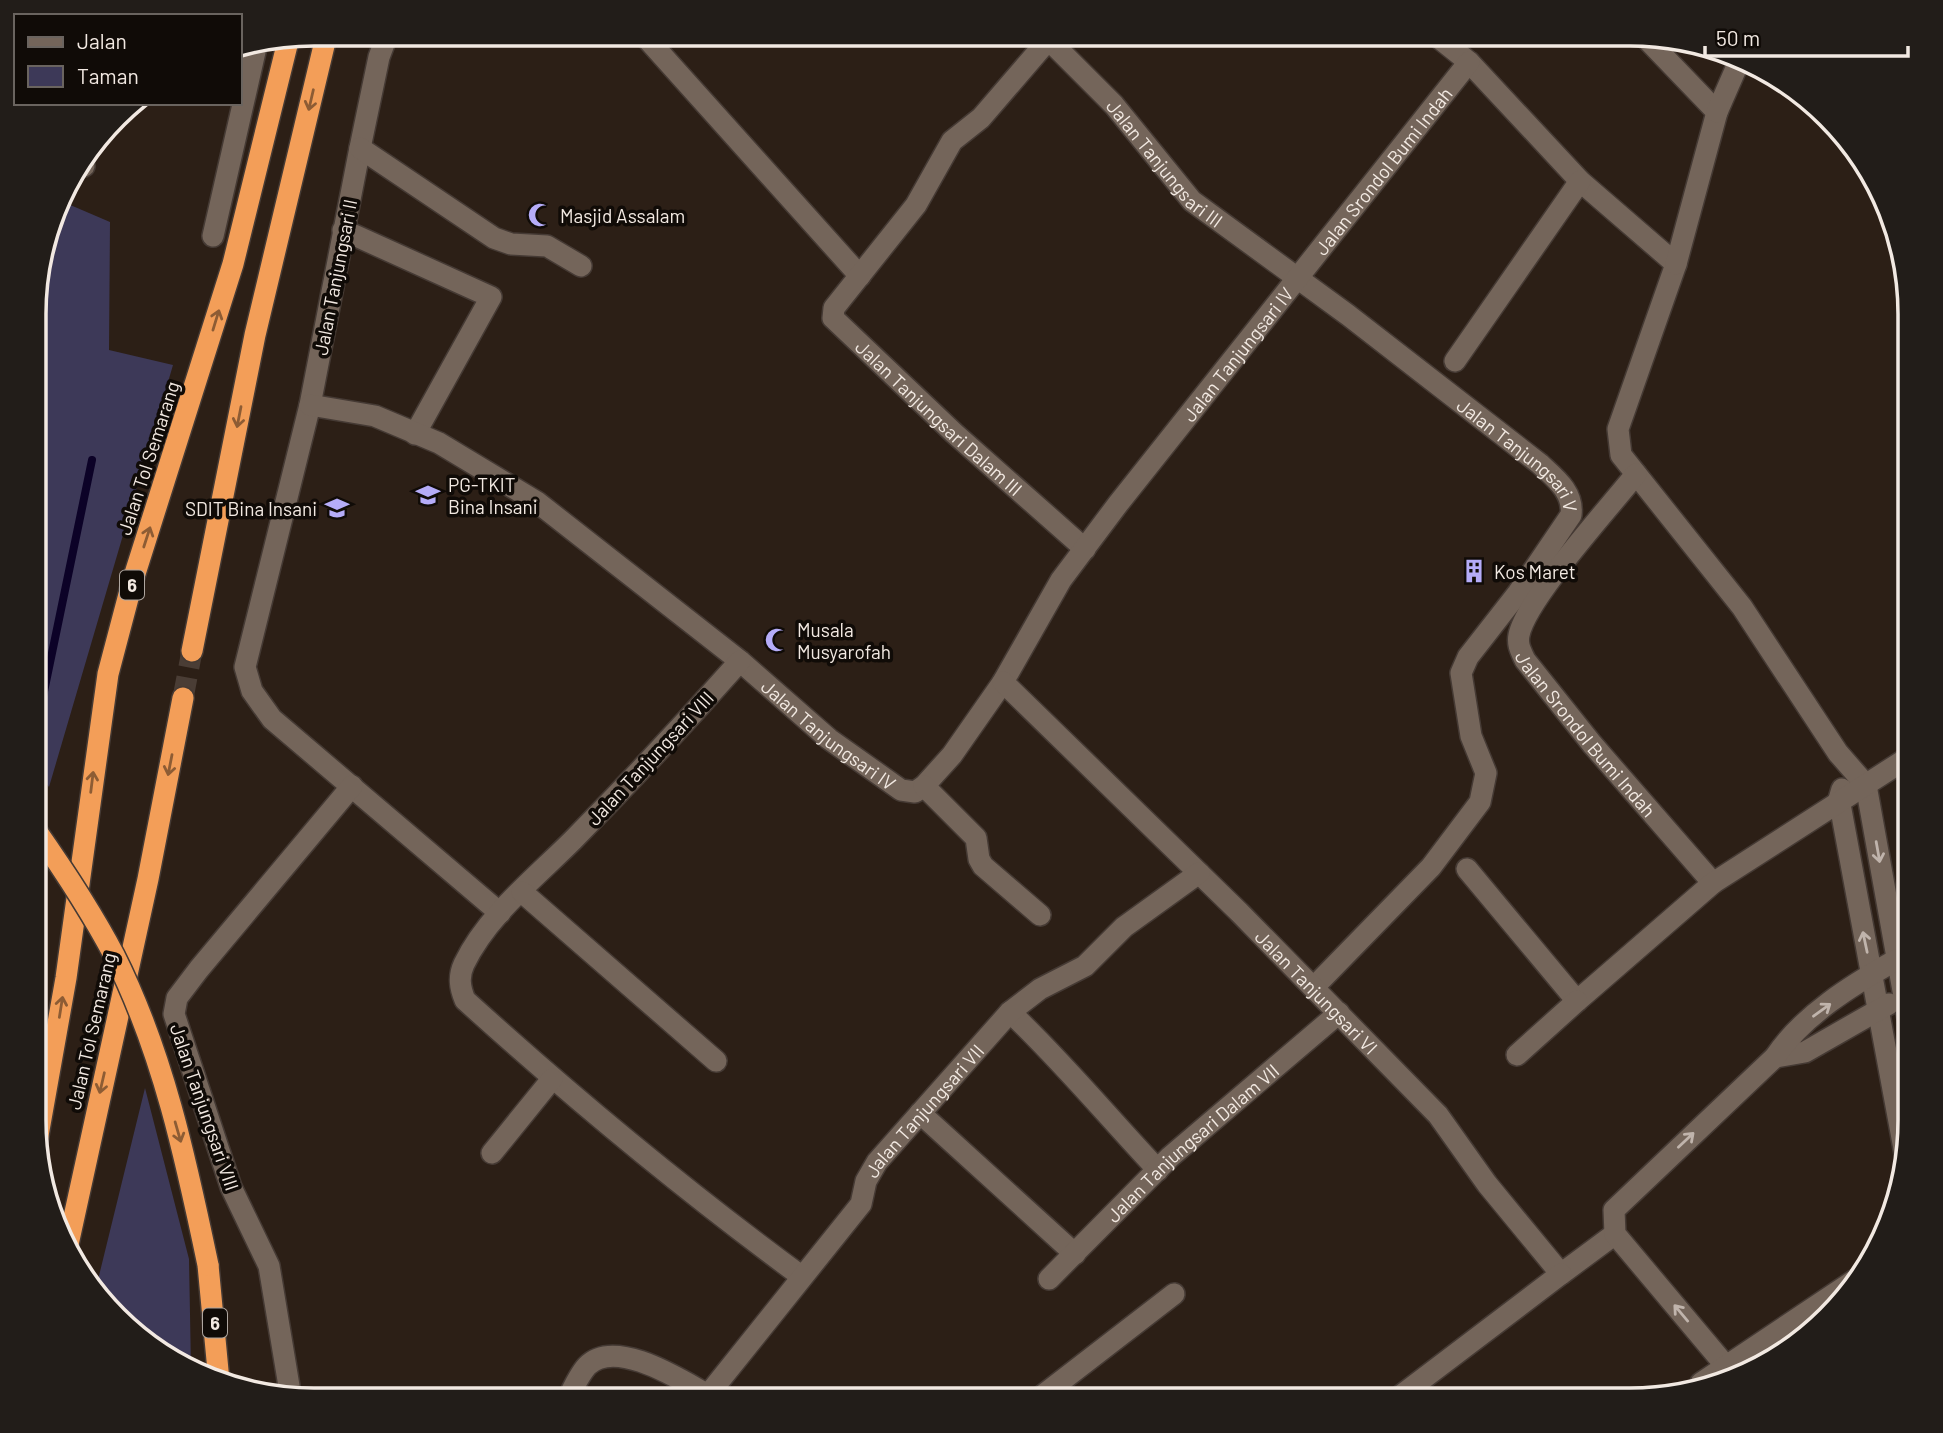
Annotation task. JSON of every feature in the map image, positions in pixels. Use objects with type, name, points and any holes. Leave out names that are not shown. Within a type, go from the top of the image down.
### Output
[{"type":"highway","points":[[192,651],[255,335],[324,46]]},
{"type":"highway","name":"Jalan Tol Semarang","points":[[46,1091],[66,978],[108,674],[132,583],[233,264],[287,47]]},
{"type":"highway","name":"Jalan Tol Semarang","points":[[71,1233],[148,879],[183,698]]},
{"type":"highway","name":"6","points":[[46,847],[84,902],[114,956],[138,1009],[187,1163],[208,1265],[218,1369]]},
{"type":"street","name":"Jalan Tanjungsari II","points":[[310,405],[343,230],[383,46]]},
{"type":"street","points":[[654,46],[859,276]]},
{"type":"street","name":"Jalan Tanjungsari Dalam III","points":[[1038,46],[981,118],[952,141],[916,205],[834,309],[836,322],[1084,549]]},
{"type":"street","name":"Jalan Tanjungsari III","points":[[1056,46],[1114,105],[1192,201],[1244,242],[1300,279]]},
{"type":"street","points":[[1449,46],[1469,62],[1580,181],[1676,264]]},
{"type":"street","points":[[1654,47],[1717,112]]},
{"type":"street","points":[[214,236],[255,53]]},
{"type":"street","name":"Jalan Srondol Bumi Indah","points":[[1300,279],[1469,62]]},
{"type":"street","points":[[1736,68],[1717,112],[1676,264],[1618,429],[1621,455],[1742,607],[1848,767],[1866,785],[1898,937]]},
{"type":"street","points":[[360,148],[494,238],[511,244],[547,246],[581,266]]},
{"type":"street","points":[[1455,361],[1580,181]]},
{"type":"street","points":[[343,230],[491,297],[415,434]]},
{"type":"street","name":"Jalan Tanjungsari IV","points":[[310,405],[375,416],[439,443],[537,502],[740,661],[829,739],[901,790],[915,792],[924,786],[952,755],[1003,682],[1061,580],[1084,549],[1300,279]]},
{"type":"street","name":"Jalan Tanjungsari V","points":[[1300,279],[1540,464],[1559,480],[1572,505],[1571,515],[1518,593],[1468,657],[1461,673],[1471,736],[1486,773],[1480,802],[1431,867],[1314,987]]},
{"type":"street","points":[[310,405],[245,667],[252,691],[272,719],[500,913]]},
{"type":"street","name":"Jalan Srondol Bumi Indah","points":[[1636,474],[1552,578],[1519,632],[1518,645],[1525,660],[1592,744],[1713,883]]},
{"type":"street","name":"Jalan Tanjungsari VIII","points":[[740,661],[654,757],[500,913],[464,965],[460,978],[461,990],[465,1000],[552,1079],[719,1216],[800,1276]]},
{"type":"street","name":"Jalan Tanjungsari VI","points":[[1003,682],[1314,987],[1438,1115],[1487,1184],[1561,1274]]},
{"type":"street","points":[[1517,1055],[1713,883],[1839,799],[1898,764]]},
{"type":"street","points":[[1848,767],[1839,799],[1898,1113]]},
{"type":"street","name":"Jalan Tanjungsari VIII","points":[[289,1386],[269,1266],[231,1187],[174,1014],[177,998],[352,786]]},
{"type":"street","points":[[924,786],[976,838],[979,859],[984,866],[1040,915]]},
{"type":"street","points":[[1466,869],[1577,1001]]},
{"type":"street","name":"Jalan Tanjungsari VII","points":[[717,1388],[800,1276],[861,1205],[870,1172],[1010,1012],[1040,989],[1085,966],[1124,927],[1199,873]]},
{"type":"street","points":[[522,892],[716,1061]]},
{"type":"street","points":[[1725,1364],[1615,1234],[1613,1217],[1618,1203],[1775,1057],[1793,1031],[1872,974],[1898,948]]},
{"type":"street","points":[[1775,1057],[1805,1052],[1898,1000]]},
{"type":"street","points":[[1010,1012],[1060,1059],[1079,1086],[1158,1170]]},
{"type":"street","name":"Jalan Tanjungsari Dalam VII","points":[[1049,1279],[1158,1170],[1339,1013]]},
{"type":"street","points":[[492,1153],[552,1079]]},
{"type":"street","points":[[920,1113],[1075,1254]]},
{"type":"street","points":[[1411,1388],[1615,1234]]},
{"type":"street","points":[[1052,1388],[1174,1294]]},
{"type":"street","points":[[1713,1374],[1832,1295]]},
{"type":"street","points":[[574,1388],[588,1365],[602,1357],[624,1357],[657,1367],[694,1388]]},
{"type":"green space","points":[[69,204],[110,222],[109,350],[173,365],[49,787],[46,783],[46,296],[55,244]]},
{"type":"green space","points":[[145,1088],[189,1259],[191,1358],[137,1321],[98,1278]]},
{"type":"waterway","points":[[46,682],[92,460]]},
{"type":"tunnel","points":[[183,698],[192,651]]},
{"type":"place","name":"Masjid Assalam","points":[[540,215]]},
{"type":"place","name":"PG-TKIT Bina Insani","points":[[428,495]]},
{"type":"place","name":"SDIT Bina Insani","points":[[337,508]]},
{"type":"place","name":"Kos Maret","points":[[1474,571]]},
{"type":"place","name":"Musala Musyarofah","points":[[777,640]]}]
